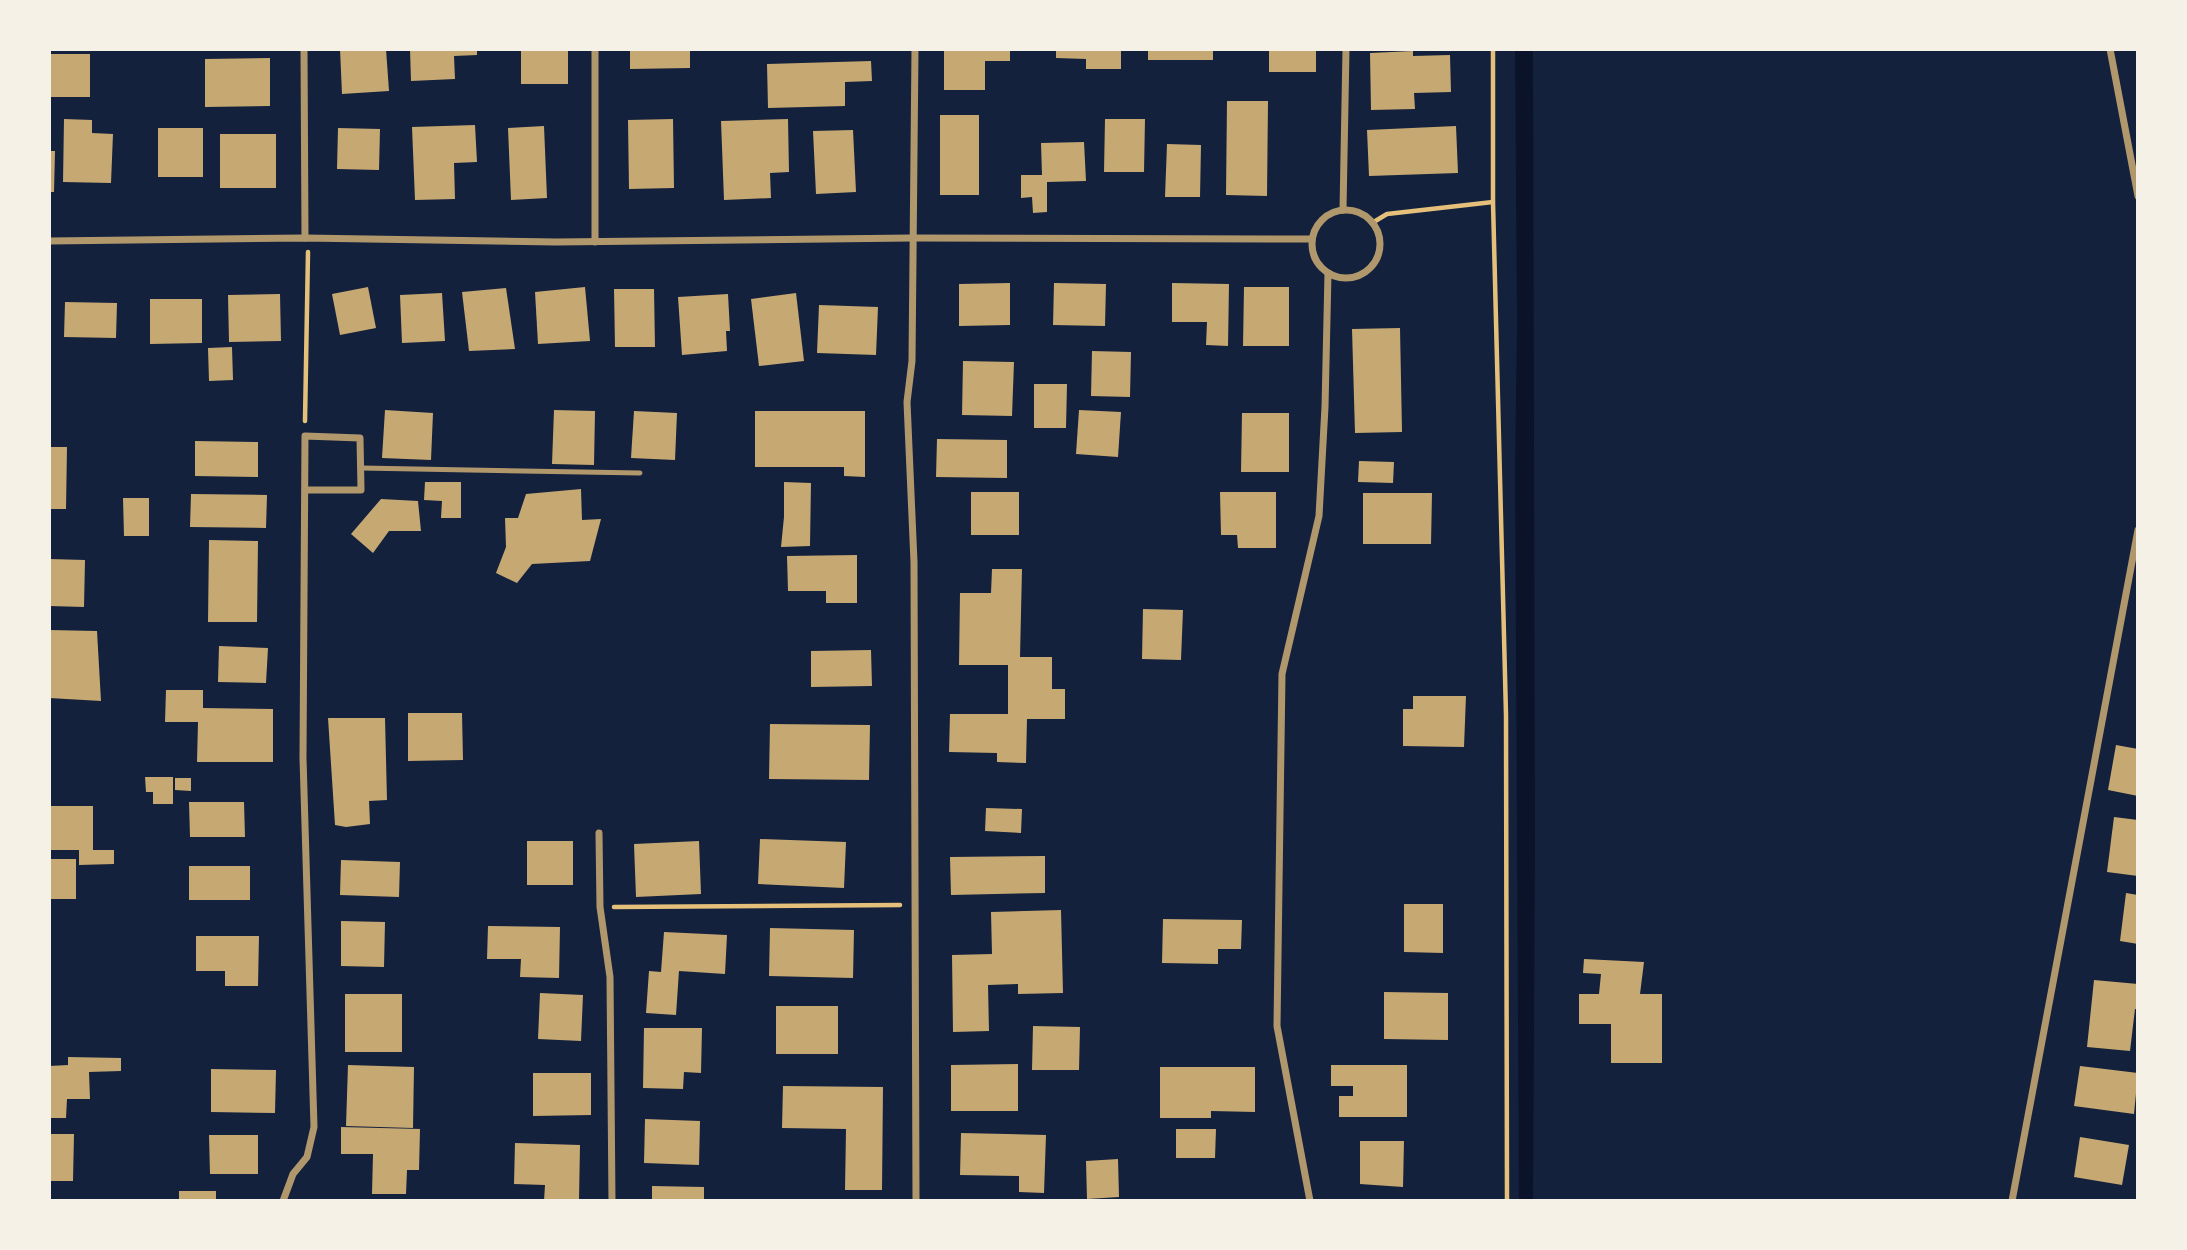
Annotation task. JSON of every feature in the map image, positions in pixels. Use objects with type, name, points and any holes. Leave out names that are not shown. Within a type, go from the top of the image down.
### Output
[{"type":"street","points":[[304,49],[306,239]]},
{"type":"street","points":[[595,49],[595,242]]},
{"type":"street","points":[[915,49],[911,238],[912,361],[907,402],[914,562],[916,1201]]},
{"type":"street","points":[[1343,210],[1346,49]]},
{"type":"street","points":[[2110,49],[2138,196]]},
{"type":"street","points":[[1343,210],[1359,213],[1372,223],[1380,241],[1378,253],[1364,272],[1349,278],[1328,273],[1314,257],[1312,239],[1320,222],[1329,214],[1343,210]]},
{"type":"street","points":[[49,240],[595,242],[911,238],[1312,239]]},
{"type":"street","points":[[1310,1201],[1277,1026],[1282,674],[1319,516],[1328,273]]},
{"type":"street","points":[[283,1201],[293,1174],[307,1157],[314,1128],[303,758],[305,436],[360,438],[361,490],[305,491]]},
{"type":"street","points":[[2012,1201],[2138,530]]},
{"type":"street","points":[[599,833],[600,907],[610,977],[612,1201]]},
{"type":"lane","points":[[361,468],[640,474]]},
{"type":"path","points":[[1493,49],[1493,202],[1506,715],[1507,1201]]},
{"type":"path","points":[[1372,223],[1387,214],[1493,202]]},
{"type":"path","points":[[305,436],[306,239]]},
{"type":"path","points":[[600,907],[914,905]]},
{"type":"water","points":[[1515,49],[1533,49],[1533,1201],[1519,1201]]},
{"type":"building","points":[[340,49],[386,49],[389,91],[342,94]]},
{"type":"building","points":[[410,49],[477,49],[477,55],[454,56],[455,79],[411,81]]},
{"type":"building","points":[[521,49],[568,49],[568,84],[521,84]]},
{"type":"building","points":[[630,49],[690,49],[690,68],[630,69]]},
{"type":"building","points":[[944,49],[1010,49],[1010,61],[985,61],[985,90],[944,90]]},
{"type":"building","points":[[1056,49],[1121,49],[1121,69],[1086,69],[1086,59],[1056,58]]},
{"type":"building","points":[[1148,49],[1213,49],[1213,60],[1148,60]]},
{"type":"building","points":[[1269,49],[1316,49],[1316,72],[1269,72]]},
{"type":"building","points":[[1413,51],[1413,56],[1450,55],[1451,92],[1414,93],[1415,109],[1371,110],[1370,53]]},
{"type":"building","points":[[49,54],[90,54],[90,97],[49,97]]},
{"type":"building","points":[[270,58],[270,106],[205,107],[205,59]]},
{"type":"building","points":[[871,61],[872,81],[845,82],[845,106],[768,108],[767,64]]},
{"type":"building","points":[[1227,101],[1268,101],[1267,196],[1226,195]]},
{"type":"building","points":[[940,115],[979,115],[979,195],[940,195]]},
{"type":"building","points":[[64,119],[92,120],[92,133],[113,134],[111,183],[63,182]]},
{"type":"building","points":[[673,119],[674,188],[629,189],[628,120]]},
{"type":"building","points":[[788,119],[789,172],[770,173],[771,198],[724,200],[721,121]]},
{"type":"building","points":[[1105,119],[1145,119],[1144,172],[1104,172]]},
{"type":"building","points":[[475,125],[477,162],[454,163],[455,199],[415,200],[412,127]]},
{"type":"building","points":[[544,126],[547,198],[511,200],[508,128]]},
{"type":"building","points":[[1456,126],[1458,173],[1369,176],[1367,130]]},
{"type":"building","points":[[158,128],[203,128],[203,177],[158,177]]},
{"type":"building","points":[[338,128],[380,129],[379,170],[337,169]]},
{"type":"building","points":[[853,130],[856,192],[816,194],[813,131]]},
{"type":"building","points":[[220,134],[276,134],[276,188],[220,188]]},
{"type":"building","points":[[1084,142],[1086,181],[1047,182],[1047,212],[1033,213],[1032,197],[1021,198],[1021,175],[1042,175],[1041,143]]},
{"type":"building","points":[[1167,144],[1201,145],[1200,197],[1165,197]]},
{"type":"building","points":[[49,151],[55,151],[54,192],[49,192]]},
{"type":"building","points":[[1010,283],[1010,325],[959,326],[959,284]]},
{"type":"building","points":[[1054,283],[1106,284],[1105,326],[1053,325]]},
{"type":"building","points":[[1172,283],[1229,284],[1228,346],[1206,345],[1207,322],[1172,322]]},
{"type":"building","points":[[368,287],[376,328],[340,335],[332,294]]},
{"type":"building","points":[[585,287],[590,341],[538,344],[535,292]]},
{"type":"building","points":[[1244,287],[1289,287],[1289,346],[1243,346]]},
{"type":"building","points":[[506,288],[515,349],[469,351],[462,292]]},
{"type":"building","points":[[614,289],[654,289],[655,347],[615,347]]},
{"type":"building","points":[[442,293],[445,341],[402,343],[400,295]]},
{"type":"building","points":[[796,293],[804,361],[759,366],[751,299]]},
{"type":"building","points":[[280,294],[281,341],[229,342],[228,295]]},
{"type":"building","points":[[728,294],[730,331],[726,331],[727,351],[682,355],[678,297]]},
{"type":"building","points":[[150,299],[202,299],[202,343],[150,344]]},
{"type":"building","points":[[65,302],[117,303],[116,338],[64,337]]},
{"type":"building","points":[[819,305],[878,307],[876,355],[817,353]]},
{"type":"building","points":[[1400,328],[1402,432],[1355,433],[1352,329]]},
{"type":"building","points":[[232,347],[233,380],[209,381],[208,348]]},
{"type":"building","points":[[1092,351],[1131,352],[1130,397],[1091,396]]},
{"type":"building","points":[[963,361],[1014,362],[1012,416],[962,415]]},
{"type":"building","points":[[1034,384],[1067,384],[1066,428],[1034,428]]},
{"type":"building","points":[[385,410],[433,413],[431,460],[382,458]]},
{"type":"building","points":[[554,410],[595,411],[594,465],[552,464]]},
{"type":"building","points":[[1079,410],[1121,412],[1118,457],[1076,454]]},
{"type":"building","points":[[634,411],[677,413],[675,460],[631,458]]},
{"type":"building","points":[[755,411],[865,411],[865,477],[844,476],[844,467],[755,467]]},
{"type":"building","points":[[1242,413],[1289,413],[1289,472],[1241,472]]},
{"type":"building","points":[[937,439],[1007,440],[1007,478],[936,477]]},
{"type":"building","points":[[195,441],[258,442],[258,477],[195,476]]},
{"type":"building","points":[[49,447],[67,447],[66,509],[49,509]]},
{"type":"building","points":[[1359,461],[1394,462],[1393,483],[1358,482]]},
{"type":"building","points":[[425,482],[461,482],[461,518],[441,518],[442,501],[424,500]]},
{"type":"building","points":[[784,482],[811,483],[810,546],[781,547]]},
{"type":"building","points":[[581,489],[582,520],[601,519],[590,561],[532,564],[517,583],[496,573],[506,547],[505,518],[518,518],[526,494]]},
{"type":"building","points":[[971,492],[1019,492],[1019,535],[971,535]]},
{"type":"building","points":[[1220,492],[1276,492],[1276,548],[1238,548],[1237,535],[1221,535]]},
{"type":"building","points":[[1363,493],[1432,493],[1431,544],[1363,544]]},
{"type":"building","points":[[191,494],[267,495],[266,528],[190,527]]},
{"type":"building","points":[[123,498],[149,498],[149,536],[124,536]]},
{"type":"building","points":[[381,499],[418,501],[421,531],[389,531],[373,553],[351,534]]},
{"type":"building","points":[[209,540],[258,541],[257,622],[208,622]]},
{"type":"building","points":[[857,555],[857,603],[826,603],[826,591],[788,591],[787,556]]},
{"type":"building","points":[[49,559],[85,560],[84,607],[49,606]]},
{"type":"building","points":[[992,569],[1022,569],[1020,657],[1052,657],[1052,689],[1065,689],[1065,719],[1027,719],[1026,763],[997,762],[997,753],[949,752],[950,714],[1008,714],[1008,665],[959,665],[960,593],[991,593]]},
{"type":"building","points":[[1143,609],[1183,610],[1181,660],[1142,659]]},
{"type":"building","points":[[49,630],[97,631],[101,701],[49,698]]},
{"type":"building","points":[[219,646],[268,648],[266,683],[218,682]]},
{"type":"building","points":[[871,650],[872,686],[811,687],[811,651]]},
{"type":"building","points":[[166,690],[203,690],[203,708],[273,709],[273,762],[197,762],[198,722],[165,722]]},
{"type":"building","points":[[1413,696],[1466,696],[1464,747],[1403,746],[1403,709],[1413,709]]},
{"type":"building","points":[[408,713],[462,713],[463,760],[408,761]]},
{"type":"building","points":[[328,718],[385,718],[387,800],[369,801],[370,824],[346,827],[335,825]]},
{"type":"building","points":[[770,724],[870,725],[869,780],[769,779]]},
{"type":"building","points":[[2116,745],[2138,749],[2138,796],[2108,790]]},
{"type":"building","points":[[145,777],[173,777],[173,804],[153,804],[153,792],[146,792]]},
{"type":"building","points":[[175,778],[191,778],[191,791],[175,790]]},
{"type":"building","points":[[189,802],[244,802],[245,837],[190,837]]},
{"type":"building","points":[[49,806],[93,806],[93,850],[114,850],[114,864],[79,865],[79,850],[49,850]]},
{"type":"building","points":[[986,808],[1022,809],[1021,833],[985,831]]},
{"type":"building","points":[[2114,817],[2138,820],[2138,876],[2107,872]]},
{"type":"building","points":[[760,839],[846,842],[844,888],[758,884]]},
{"type":"building","points":[[527,841],[573,841],[573,885],[527,885]]},
{"type":"building","points":[[699,841],[701,894],[636,897],[634,844]]},
{"type":"building","points":[[1045,856],[1045,893],[951,895],[950,857]]},
{"type":"building","points":[[49,859],[76,859],[76,899],[49,899]]},
{"type":"building","points":[[341,860],[400,862],[399,897],[340,895]]},
{"type":"building","points":[[189,866],[250,866],[250,900],[189,900]]},
{"type":"building","points":[[2126,893],[2138,895],[2138,944],[2120,941]]},
{"type":"building","points":[[1404,904],[1443,904],[1443,953],[1404,952]]},
{"type":"building","points":[[1061,910],[1063,993],[1018,994],[1018,984],[988,985],[989,1031],[953,1032],[952,955],[992,954],[991,912]]},
{"type":"building","points":[[1163,919],[1242,920],[1241,949],[1218,949],[1218,964],[1162,963]]},
{"type":"building","points":[[341,921],[385,922],[384,967],[341,966]]},
{"type":"building","points":[[488,926],[560,927],[559,978],[520,977],[521,959],[487,959]]},
{"type":"building","points":[[770,928],[854,930],[853,978],[769,976]]},
{"type":"building","points":[[664,932],[727,935],[725,974],[679,971],[676,1015],[646,1013],[649,971],[661,972]]},
{"type":"building","points":[[196,936],[259,936],[258,986],[225,986],[225,971],[196,971]]},
{"type":"building","points":[[1584,959],[1644,962],[1640,994],[1662,994],[1662,1063],[1611,1063],[1611,1024],[1579,1024],[1579,994],[1599,994],[1601,974],[1583,973]]},
{"type":"building","points":[[2094,980],[2138,984],[2138,1009],[2135,1009],[2130,1051],[2087,1047]]},
{"type":"building","points":[[1384,992],[1448,993],[1448,1040],[1384,1039]]},
{"type":"building","points":[[540,993],[583,995],[581,1041],[538,1039]]},
{"type":"building","points":[[345,994],[402,994],[402,1052],[345,1052]]},
{"type":"building","points":[[776,1006],[838,1006],[838,1054],[776,1054]]},
{"type":"building","points":[[1033,1026],[1080,1027],[1079,1070],[1032,1070]]},
{"type":"building","points":[[644,1028],[702,1028],[701,1073],[684,1072],[683,1089],[643,1088]]},
{"type":"building","points":[[68,1057],[121,1058],[121,1071],[89,1072],[90,1099],[67,1099],[66,1118],[49,1118],[49,1066],[68,1065]]},
{"type":"building","points":[[1018,1064],[1018,1111],[951,1111],[951,1065]]},
{"type":"building","points":[[348,1065],[414,1067],[413,1128],[346,1126]]},
{"type":"building","points":[[1331,1065],[1407,1065],[1407,1117],[1339,1117],[1339,1096],[1353,1096],[1353,1086],[1331,1086]]},
{"type":"building","points":[[2080,1066],[2138,1073],[2134,1114],[2074,1106]]},
{"type":"building","points":[[1160,1067],[1255,1067],[1255,1112],[1211,1111],[1211,1118],[1160,1118]]},
{"type":"building","points":[[211,1069],[276,1070],[275,1113],[211,1112]]},
{"type":"building","points":[[533,1073],[591,1073],[591,1115],[533,1116]]},
{"type":"building","points":[[783,1086],[883,1087],[882,1190],[845,1190],[846,1129],[782,1128]]},
{"type":"building","points":[[645,1119],[700,1121],[699,1165],[644,1163]]},
{"type":"building","points":[[341,1127],[420,1129],[419,1170],[407,1170],[406,1194],[372,1194],[373,1154],[341,1154]]},
{"type":"building","points":[[1176,1129],[1216,1129],[1215,1158],[1176,1158]]},
{"type":"building","points":[[961,1133],[1046,1135],[1044,1193],[1019,1192],[1019,1176],[960,1175]]},
{"type":"building","points":[[49,1134],[74,1134],[73,1181],[49,1181]]},
{"type":"building","points":[[209,1135],[258,1135],[258,1174],[210,1174]]},
{"type":"building","points":[[2080,1137],[2129,1145],[2122,1185],[2074,1177]]},
{"type":"building","points":[[1360,1141],[1404,1141],[1403,1187],[1360,1184]]},
{"type":"building","points":[[515,1143],[580,1145],[579,1201],[544,1201],[545,1185],[514,1184]]},
{"type":"building","points":[[1118,1159],[1119,1197],[1087,1199],[1086,1161]]},
{"type":"building","points":[[652,1186],[704,1187],[704,1201],[652,1201]]},
{"type":"building","points":[[179,1191],[216,1191],[216,1201],[179,1201]]}]
